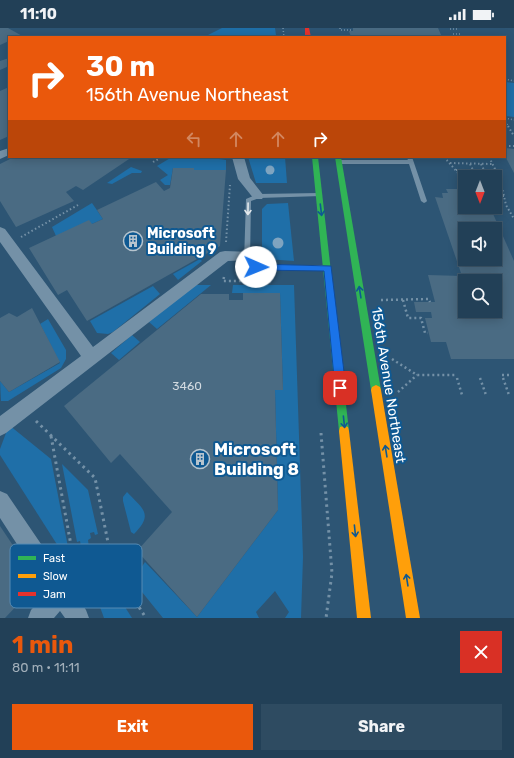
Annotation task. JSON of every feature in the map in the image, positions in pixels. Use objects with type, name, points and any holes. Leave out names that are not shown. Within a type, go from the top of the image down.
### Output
[{"type":"main road","points":[[315,158],[364,618]]},
{"type":"main road","name":"156th Avenue Northeast","points":[[338,160],[413,618]]},
{"type":"street","points":[[238,158],[244,179],[258,196]]},
{"type":"street","points":[[0,232],[91,357]]},
{"type":"street","points":[[0,426],[225,256],[247,256]]},
{"type":"street","points":[[0,501],[34,544]]},
{"type":"street","points":[[39,618],[50,608]]},
{"type":"street","points":[[75,608],[78,618]]},
{"type":"lane","points":[[338,160],[410,159],[424,201]]},
{"type":"lane","points":[[320,195],[258,196],[248,200],[247,262],[256,267],[328,268]]},
{"type":"path","points":[[340,28],[340,30],[353,30]]},
{"type":"path","points":[[450,29],[459,29]]},
{"type":"path","points":[[453,34],[462,34]]},
{"type":"path","points":[[506,79],[514,81]]},
{"type":"path","points":[[506,118],[514,120]]},
{"type":"path","points":[[511,120],[506,124],[514,136]]},
{"type":"path","points":[[152,162],[160,158]]},
{"type":"path","points":[[445,158],[458,172]]},
{"type":"path","points":[[489,158],[495,170]]},
{"type":"path","points":[[450,164],[492,164]]},
{"type":"path","points":[[470,164],[474,170]]},
{"type":"path","points":[[481,164],[484,170]]},
{"type":"path","points":[[225,256],[231,177],[243,175]]},
{"type":"path","points":[[502,190],[514,219]]},
{"type":"path","points":[[9,245],[78,205]]},
{"type":"path","points":[[376,300],[430,299],[430,302]]},
{"type":"path","points":[[403,300],[408,318],[421,318],[425,333],[428,333]]},
{"type":"path","points":[[387,356],[417,375],[456,376],[462,396]]},
{"type":"path","points":[[394,396],[417,375]]},
{"type":"path","points":[[509,396],[503,377],[510,375]]},
{"type":"path","points":[[480,378],[486,396]]},
{"type":"path","points":[[24,408],[95,478],[108,544]]},
{"type":"path","points":[[321,432],[332,573],[326,618]]},
{"type":"path","points":[[51,435],[64,544]]},
{"type":"path","points":[[140,608],[146,618]]},
{"type":"shaded area","points":[[222,28],[275,28],[276,35],[240,36],[206,36]]},
{"type":"shaded area","points":[[506,82],[514,83],[514,117],[506,116]]},
{"type":"shaded area","points":[[170,158],[212,158],[226,160],[226,170],[194,170],[194,168],[173,168],[170,185],[165,185],[160,180],[168,175],[157,166]]},
{"type":"shaded area","points":[[248,158],[285,158],[287,183],[256,183]]},
{"type":"shaded area","points":[[131,167],[142,171],[141,173],[132,173],[112,184],[107,183]]},
{"type":"shaded area","points":[[92,203],[103,219],[56,236],[52,227]]},
{"type":"shaded area","points":[[288,203],[294,261],[265,259],[262,252],[262,209],[267,204]]},
{"type":"shaded area","points":[[200,259],[202,261],[178,280],[173,274]]},
{"type":"shaded area","points":[[194,285],[211,285],[157,329],[149,322]]},
{"type":"shaded area","points":[[233,285],[294,285],[303,557],[301,618],[285,618],[289,612],[275,591],[256,612],[259,618],[163,618],[142,592],[142,566],[145,562],[197,617],[278,510],[275,390],[283,390],[280,293],[232,293]]},
{"type":"shaded area","points":[[153,286],[160,294],[113,332],[108,334],[97,333],[90,321]]},
{"type":"shaded area","points":[[48,319],[66,350],[66,359],[61,368],[8,401],[1,401],[0,381],[9,392],[60,363],[40,324]]},
{"type":"shaded area","points":[[132,335],[140,342],[119,360],[111,353]]},
{"type":"shaded area","points":[[9,425],[51,459],[67,544],[57,544],[0,455],[0,449]]},
{"type":"shaded area","points":[[62,464],[88,490],[98,534],[95,535],[94,532],[90,533],[91,538],[88,540],[88,544],[81,544],[80,541],[77,542]]},
{"type":"shaded area","points":[[127,492],[142,507],[145,516],[144,521],[134,534],[131,532],[123,501],[123,497]]},
{"type":"shaded area","points":[[100,608],[126,608],[132,618],[104,618]]},
{"type":"building","points":[[0,28],[8,28],[22,36],[8,36],[8,41],[0,45]]},
{"type":"building","points":[[353,28],[438,28],[442,36],[351,36],[349,31],[353,31]]},
{"type":"building","points":[[8,58],[8,66],[0,70],[0,61]]},
{"type":"building","points":[[8,87],[8,136],[0,140],[0,91]]},
{"type":"building","points":[[506,148],[514,149],[514,173],[506,158]]},
{"type":"building","points":[[12,158],[131,158],[83,190],[76,186],[66,192],[74,201],[16,227],[0,201],[0,164]]},
{"type":"building","name":"Microsoft Building 9","points":[[173,168],[194,168],[194,170],[226,170],[220,246],[87,321],[67,290],[58,295],[29,248],[89,220],[92,224],[103,219],[97,210],[156,182],[164,191],[170,188]]},
{"type":"building","points":[[446,189],[458,189],[458,214],[493,214],[497,222],[458,222],[458,264],[435,197],[443,198],[442,193],[448,193]]},
{"type":"building","points":[[502,234],[514,261],[514,359],[451,359],[446,342],[431,342],[425,318],[432,318],[431,312],[416,312],[414,302],[435,302],[428,275],[458,276],[458,318],[502,318],[502,274],[461,274],[459,266],[502,266]]},
{"type":"building","name":"Microsoft Building 8","points":[[243,293],[280,293],[283,390],[275,390],[278,510],[197,617],[142,556],[142,545],[172,512],[120,454],[111,463],[64,406],[201,294],[229,294],[229,300],[243,300]]},
{"type":"building","points":[[32,308],[60,362],[9,392],[0,381],[0,318],[9,313],[17,317]]},
{"type":"building","points":[[0,526],[12,544],[10,544],[10,608],[14,608],[5,618],[0,618]]},
{"type":"traffic: fast","points":[[315,158],[344,431]]},
{"type":"traffic: fast","points":[[338,158],[376,390]]},
{"type":"traffic: slow","points":[[376,390],[413,618]]},
{"type":"traffic: slow","points":[[344,431],[364,618]]},
{"type":"traffic: jam","points":[[307,28],[308,36]]},
{"type":"place","name":"Microsoft Building 9","points":[[133,241]]},
{"type":"place","name":"Microsoft Building 8","points":[[200,459]]},
{"type":"route","points":[[256,267],[328,268],[340,388]]}]
